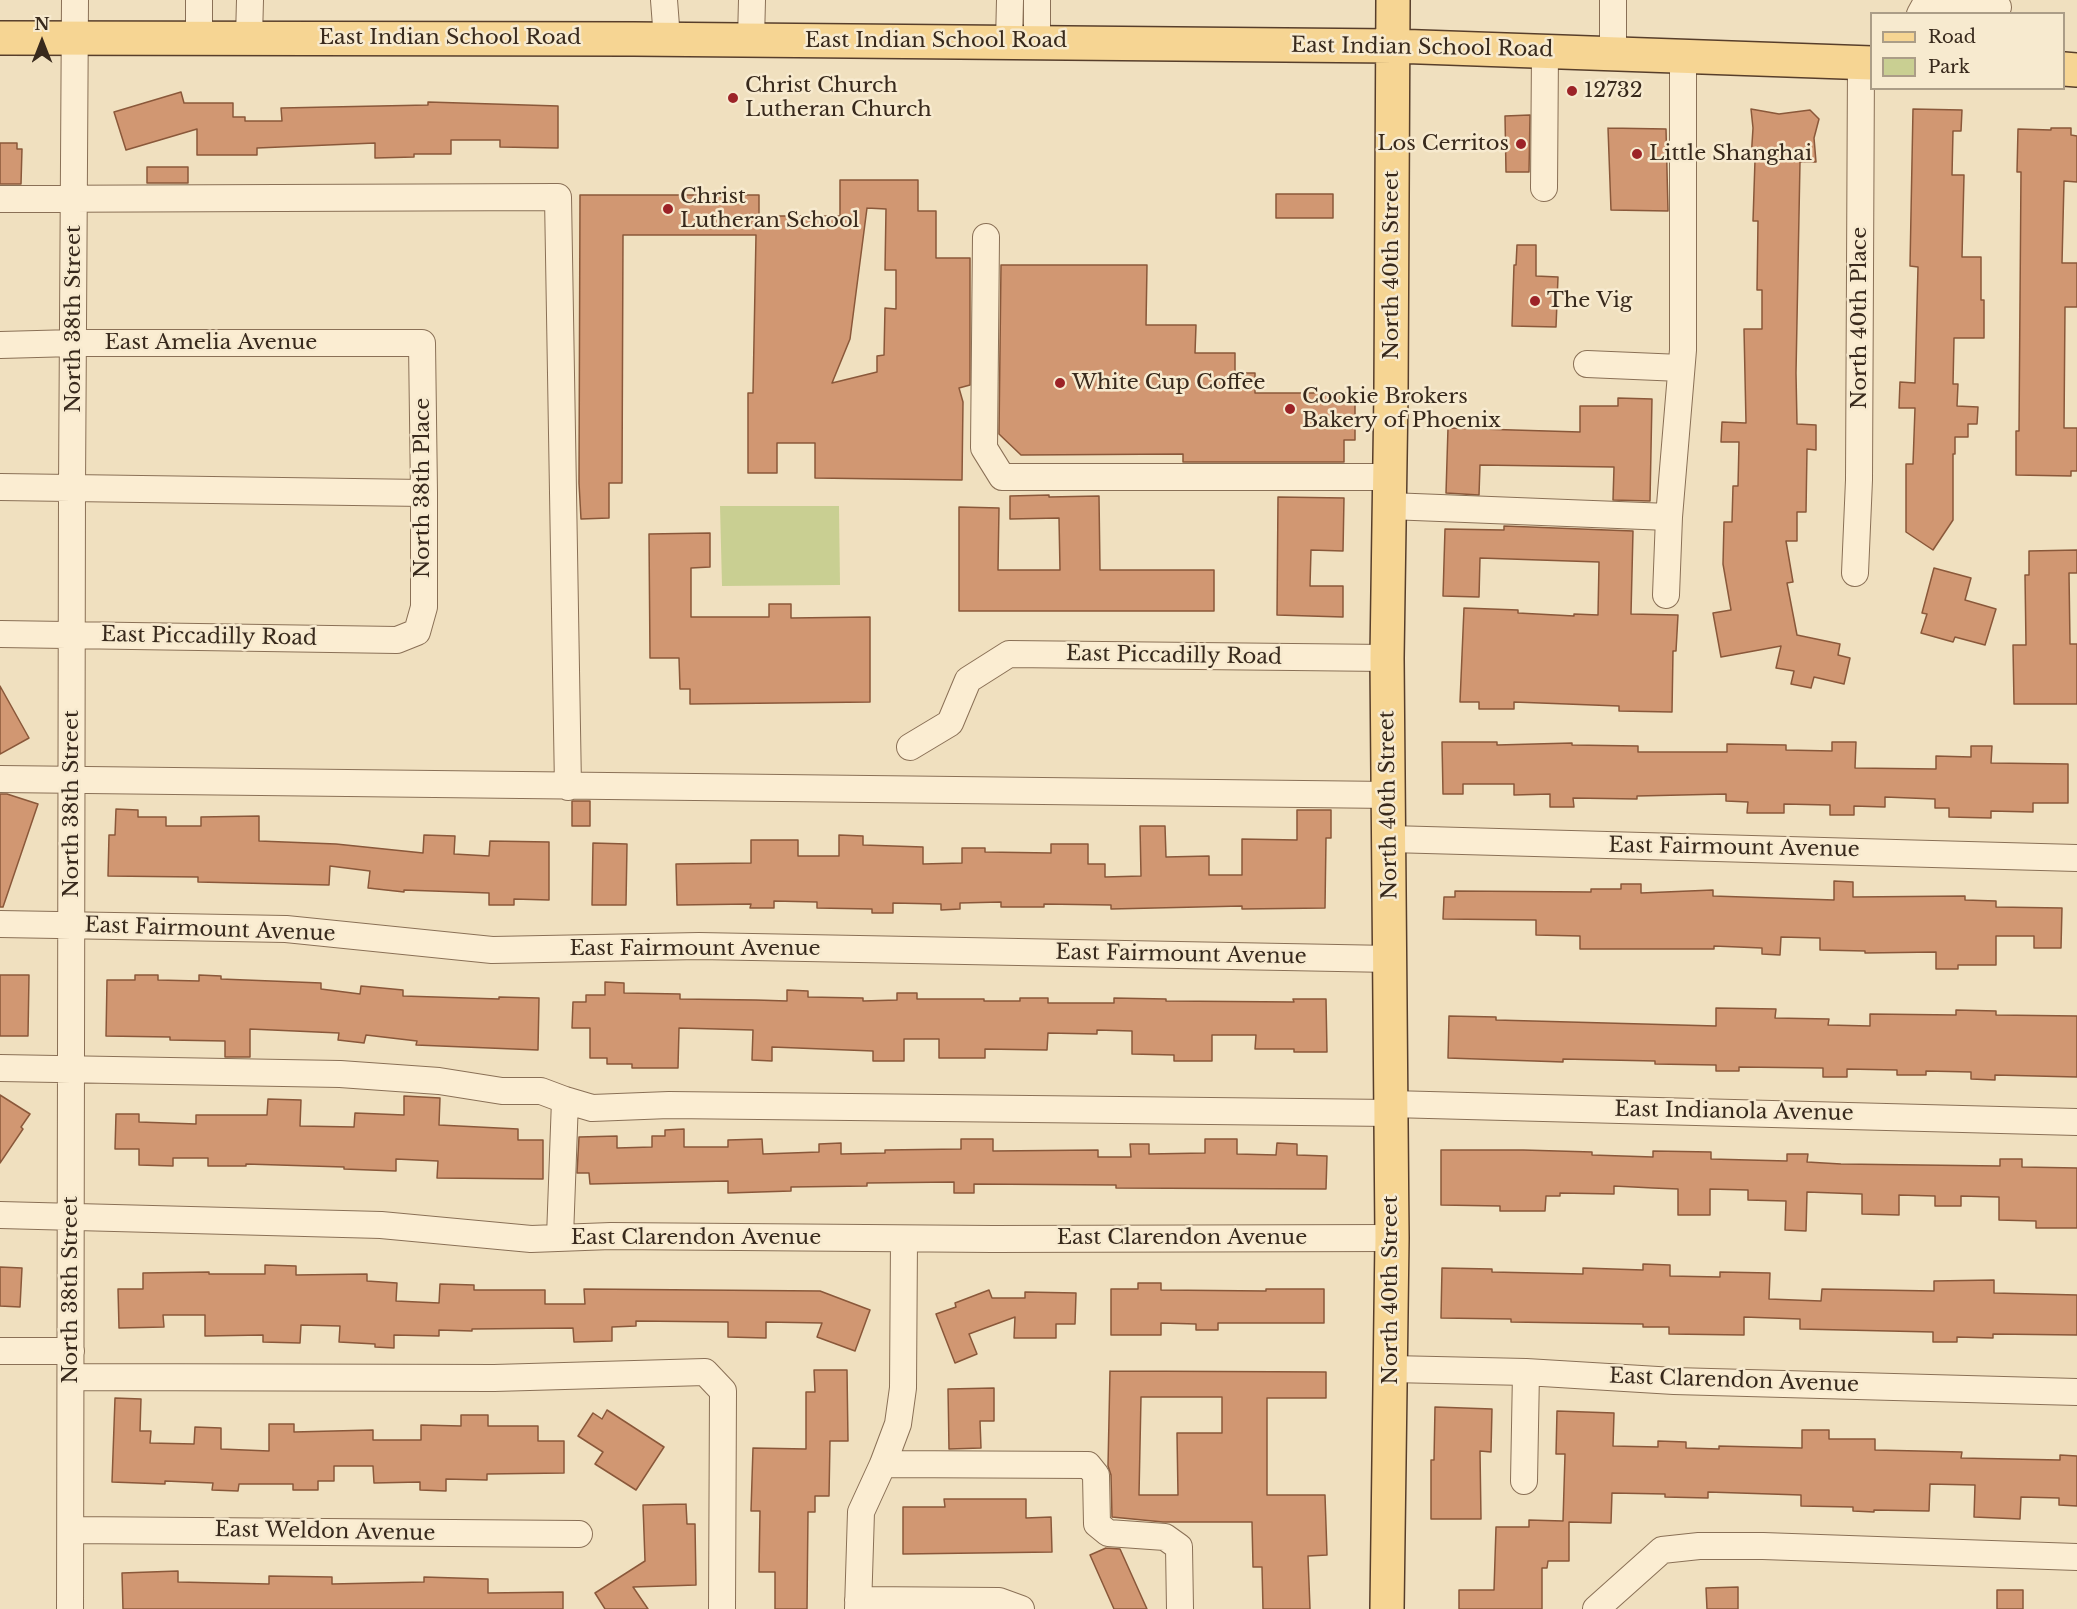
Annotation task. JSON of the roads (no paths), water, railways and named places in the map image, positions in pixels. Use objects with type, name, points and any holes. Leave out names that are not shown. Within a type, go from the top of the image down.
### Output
[{"type":"main road","name":"North 40th Street","points":[[1387,1609],[1392,1238],[1390,795],[1387,658],[1393,0]]},
{"type":"main road","name":"East Indian School Road","points":[[0,38],[667,39],[1393,46],[1866,63]]},
{"type":"street","name":"North 38th Street","points":[[70,1609],[75,0]]},
{"type":"street","points":[[199,0],[199,38]]},
{"type":"street","points":[[249,38],[250,0]]},
{"type":"street","points":[[664,0],[667,39]]},
{"type":"street","points":[[751,40],[752,0]]},
{"type":"street","points":[[1010,0],[1023,42]]},
{"type":"street","points":[[1023,42],[1037,0]]},
{"type":"street","points":[[1612,0],[1613,53]]},
{"type":"street","points":[[1921,12],[1925,5],[1998,7]]},
{"type":"street","points":[[1544,188],[1545,51]]},
{"type":"street","points":[[1666,595],[1669,517],[1683,350],[1683,56]]},
{"type":"street","name":"North 40th Place","points":[[1855,573],[1866,63]]},
{"type":"street","points":[[0,199],[558,197],[568,787]]},
{"type":"street","points":[[986,237],[984,448],[1002,477],[1389,491],[1669,517]]},
{"type":"street","name":"East Amelia Avenue","points":[[0,345],[422,343]]},
{"type":"street","name":"North 38th Place","points":[[417,632],[424,607],[422,343]]},
{"type":"street","points":[[1587,364],[1681,368]]},
{"type":"street","points":[[0,487],[424,494]]},
{"type":"street","name":"East Piccadilly Road","points":[[0,634],[397,640],[417,632]]},
{"type":"street","name":"East Piccadilly Road","points":[[910,747],[950,723],[968,680],[1009,654],[1387,658]]},
{"type":"street","points":[[0,779],[1390,795]]},
{"type":"street","name":"East Fairmount Avenue","points":[[1390,839],[2077,858]]},
{"type":"street","name":"East Fairmount Avenue","points":[[0,924],[286,929],[492,950],[699,946],[1391,959]]},
{"type":"street","name":"East Indianola Avenue","points":[[0,1068],[340,1074],[439,1081],[502,1091],[541,1091],[592,1108],[669,1105],[1390,1108],[2077,1122]]},
{"type":"street","points":[[560,1237],[565,1100]]},
{"type":"street","name":"East Clarendon Avenue","points":[[0,1215],[381,1225],[531,1239],[611,1236],[904,1239],[1392,1238]]},
{"type":"street","points":[[904,1239],[903,1388],[898,1424],[861,1512],[858,1605],[999,1601],[1021,1609]]},
{"type":"street","points":[[0,1351],[71,1351]]},
{"type":"street","name":"East Clarendon Avenue","points":[[1391,1369],[1526,1372],[1674,1381],[2077,1392]]},
{"type":"street","points":[[71,1377],[494,1378],[705,1372],[723,1391],[722,1609]]},
{"type":"street","points":[[1524,1481],[1526,1372]]},
{"type":"street","points":[[883,1464],[1088,1465],[1096,1475],[1097,1524],[1108,1533],[1165,1537],[1179,1547],[1180,1609]]},
{"type":"street","name":"East Weldon Avenue","points":[[71,1530],[579,1534]]},
{"type":"street","points":[[1596,1609],[1662,1550],[1699,1546],[1763,1546],[2077,1557]]},
{"type":"place","name":"12732","points":[[1572,91]]},
{"type":"place","name":"Christ Church Lutheran Church","points":[[733,98]]},
{"type":"place","name":"Los Cerritos","points":[[1521,144]]},
{"type":"place","name":"Little Shanghai","points":[[1637,154]]},
{"type":"place","name":"Christ Lutheran School","points":[[668,209]]},
{"type":"place","name":"The Vig","points":[[1535,301]]},
{"type":"place","name":"White Cup Coffee","points":[[1060,383]]},
{"type":"place","name":"Cookie Brokers Bakery of Phoenix","points":[[1290,409]]}]
